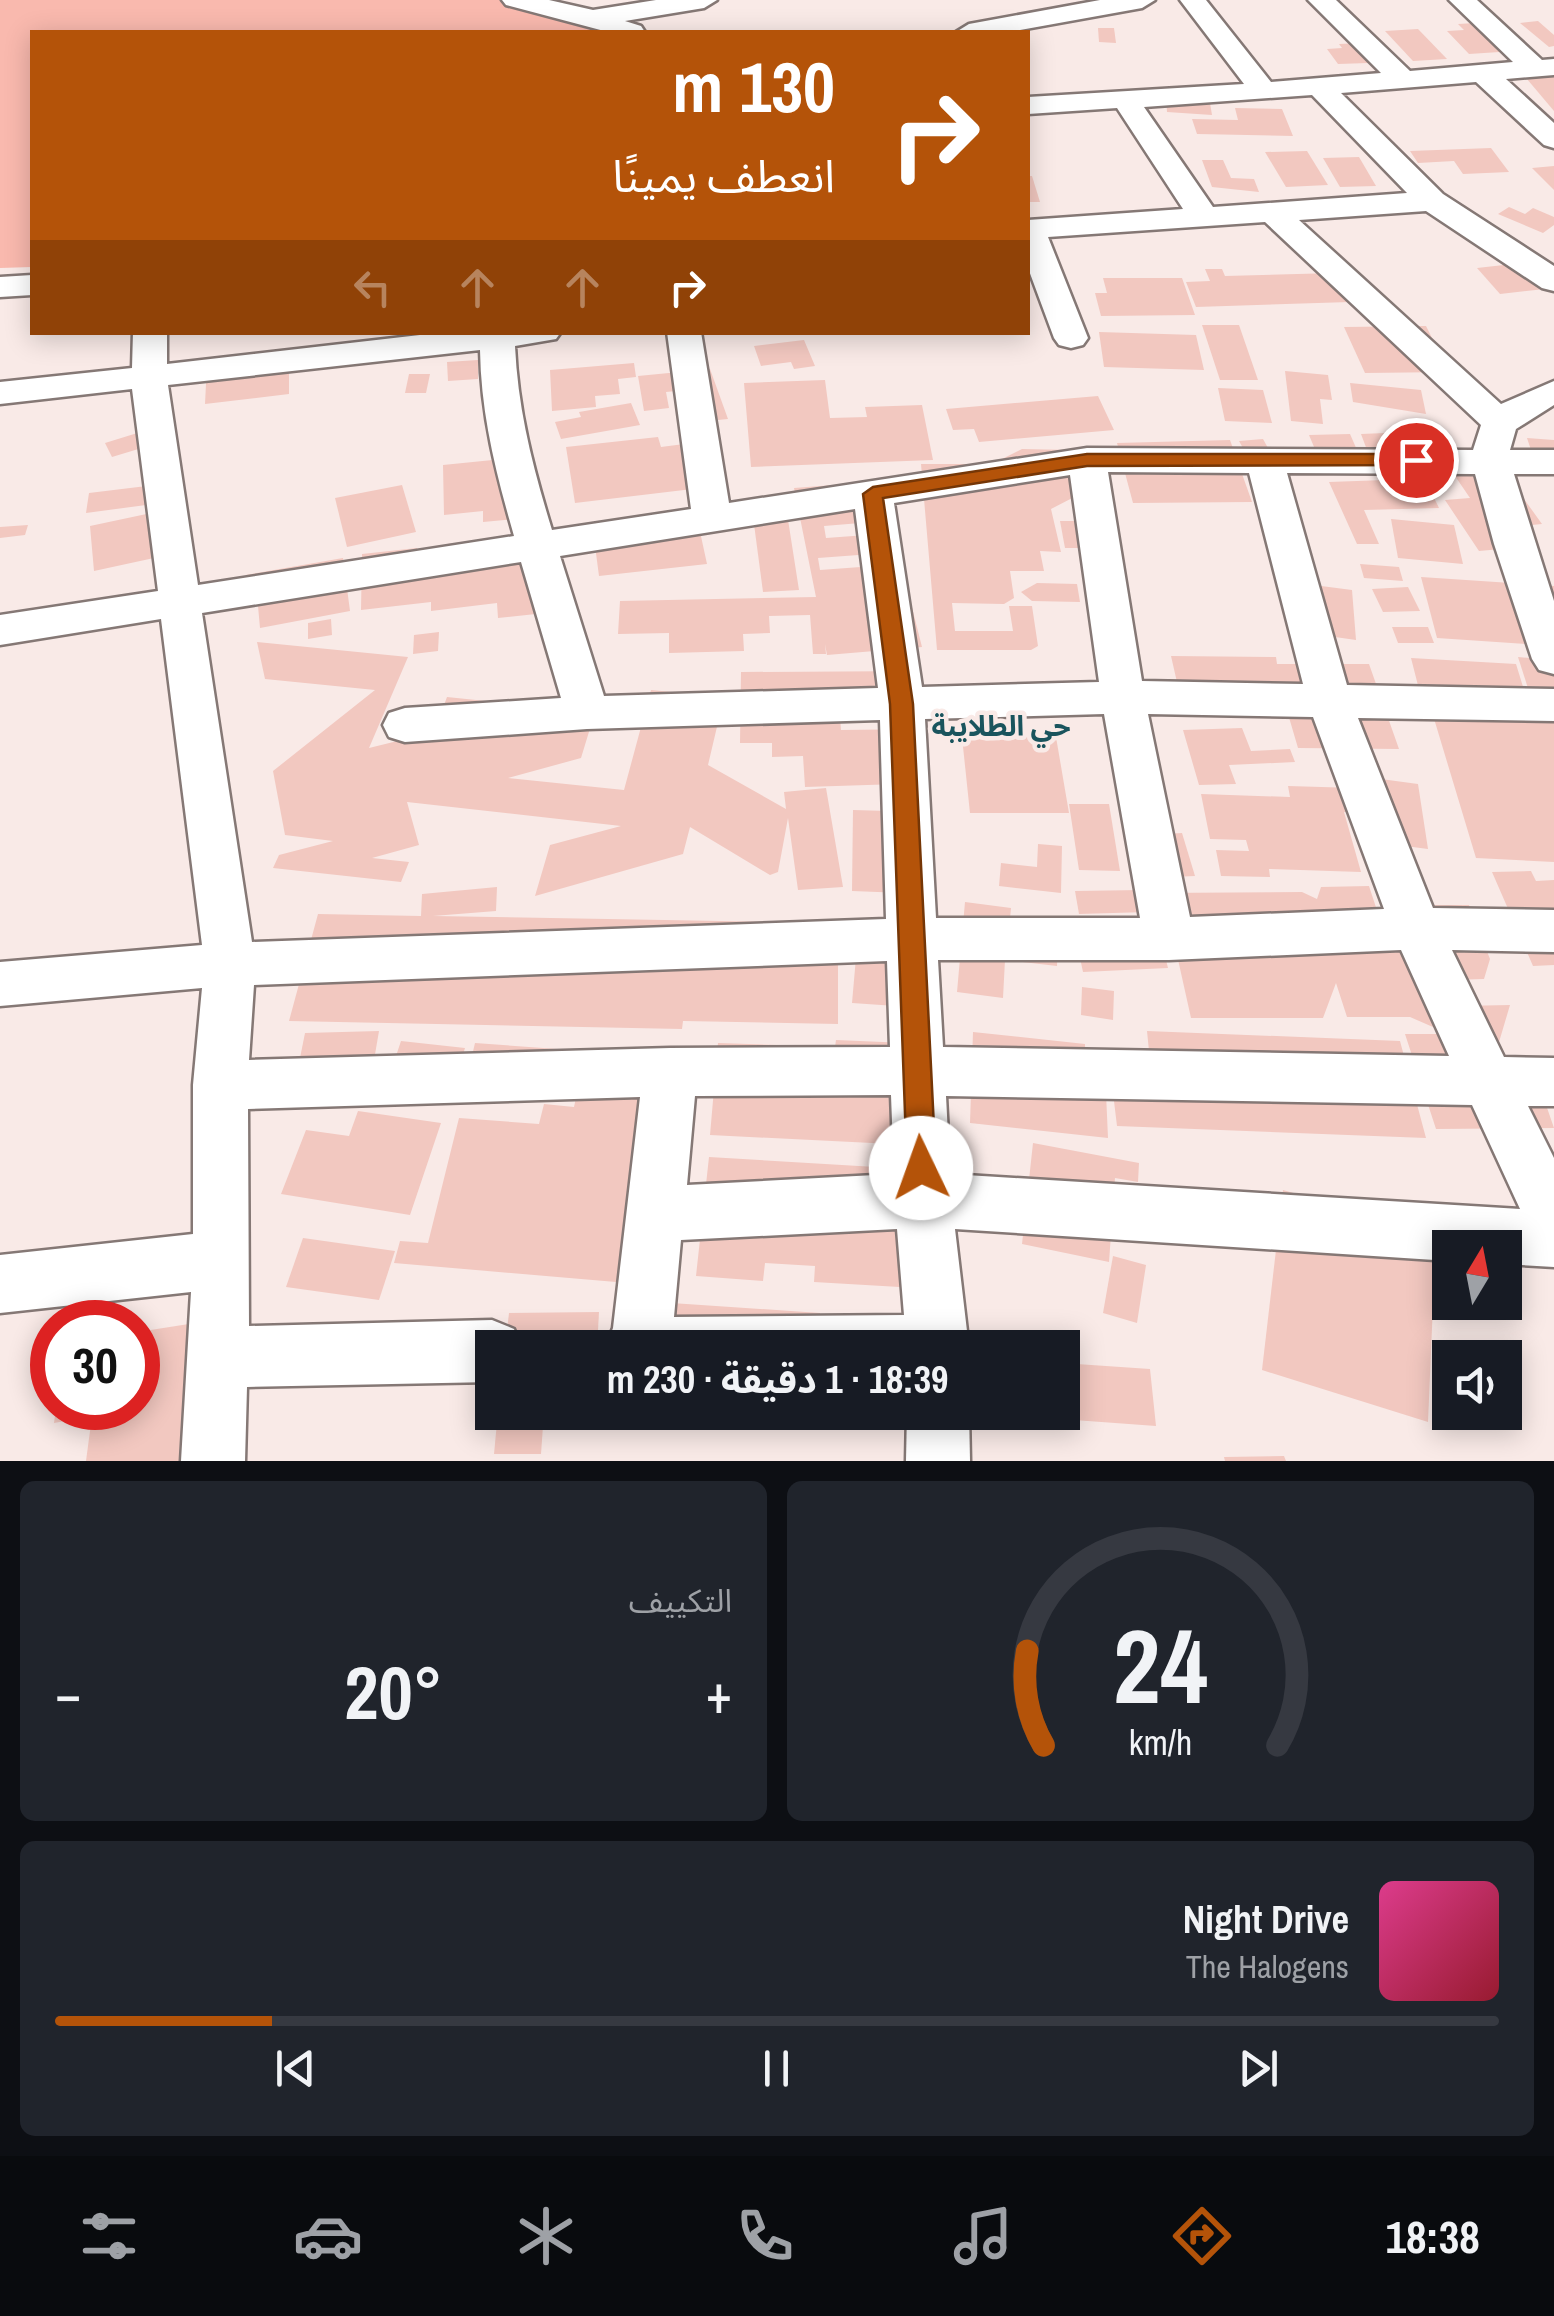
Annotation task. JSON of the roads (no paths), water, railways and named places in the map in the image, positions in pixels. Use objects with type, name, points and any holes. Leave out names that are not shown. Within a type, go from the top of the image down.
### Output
[{"type":"street","points":[[515,0],[626,30]]},
{"type":"street","points":[[592,18],[704,0]]},
{"type":"street","points":[[974,30],[1029,10],[1142,0]]},
{"type":"street","points":[[1193,0],[1264,92]]},
{"type":"street","points":[[1321,0],[1404,80]]},
{"type":"street","points":[[1462,0],[1545,68]]},
{"type":"street","points":[[1030,105],[1264,92],[1545,68]]},
{"type":"street","points":[[1484,74],[1554,139]]},
{"type":"street","points":[[1319,86],[1432,202],[1554,281]]},
{"type":"street","points":[[1125,100],[1204,217]]},
{"type":"street","points":[[1030,229],[1432,202]]},
{"type":"street","points":[[1272,212],[1496,442],[1512,536],[1554,658]]},
{"type":"street","points":[[1030,240],[1038,285],[1072,338]]},
{"type":"street","points":[[0,287],[30,285]]},
{"type":"street","points":[[0,393],[149,356],[497,335],[500,400],[510,456],[540,545],[587,713]]},
{"type":"street","points":[[684,335],[712,520]]},
{"type":"street","points":[[149,356],[230,964],[220,1085],[222,1260],[213,1461]]},
{"type":"street","points":[[1496,442],[1554,392]]},
{"type":"street","points":[[0,630],[1087,460],[1264,458],[1496,442],[1554,462]]},
{"type":"street","points":[[1264,458],[1329,701],[1416,929],[1554,1219]]},
{"type":"street","points":[[1087,460],[1123,697],[1169,938]]},
{"type":"street","points":[[873,494],[902,704],[923,1200],[936,1330]]},
{"type":"street","points":[[405,725],[587,713],[1123,697],[1554,705]]},
{"type":"street","points":[[0,984],[230,964],[911,939],[1169,938],[1416,929],[1554,931]]},
{"type":"street","points":[[220,1085],[670,1072],[916,1071],[1554,1082]]},
{"type":"street","points":[[640,1330],[670,1072]]},
{"type":"street","points":[[654,1214],[923,1200],[1554,1239]]},
{"type":"street","points":[[0,1284],[222,1260]]},
{"type":"street","points":[[215,1357],[475,1351]]},
{"type":"street","points":[[938,1430],[938,1461]]},
{"type":"district","name":"حي الطلايبة","points":[[1001,726]]}]
